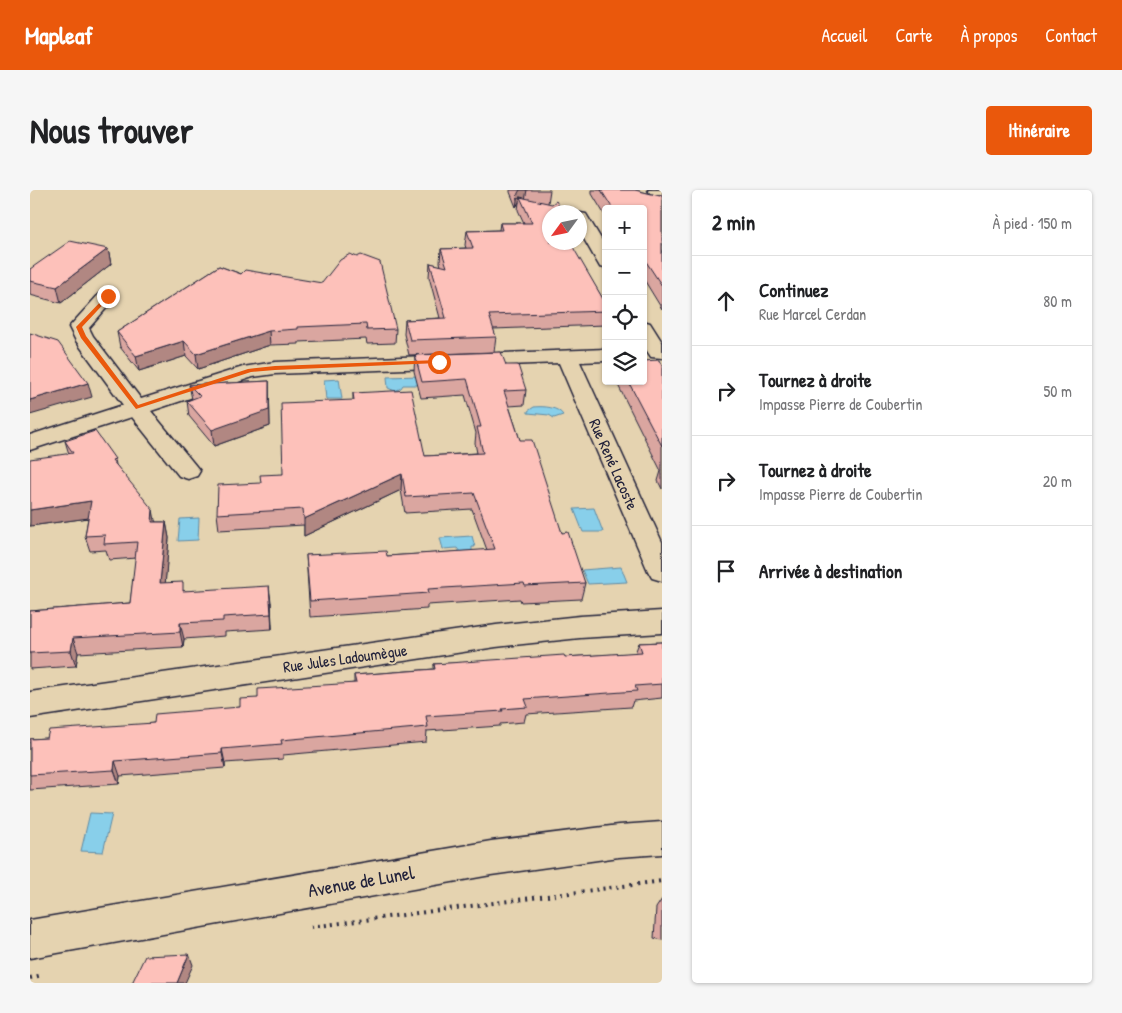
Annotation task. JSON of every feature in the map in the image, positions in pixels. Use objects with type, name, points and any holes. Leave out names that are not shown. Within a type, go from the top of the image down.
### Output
[{"type":"street","points":[[656,190],[662,191]]},
{"type":"street","points":[[587,230],[602,256]]},
{"type":"street","points":[[108,296],[79,327],[83,337],[188,471]]},
{"type":"street","points":[[647,336],[655,353]]},
{"type":"street","points":[[30,442],[250,370],[602,355]]},
{"type":"street","name":"Rue René Lacoste","points":[[567,358],[662,571]]},
{"type":"street","name":"Rue Jules Ladoumègue","points":[[30,705],[496,636],[580,627],[662,622]]},
{"type":"street","name":"Avenue de Lunel","points":[[43,948],[310,889],[491,858],[619,841],[662,838]]},
{"type":"path","points":[[300,928],[662,881]]},
{"type":"path","points":[[30,978],[43,948]]},
{"type":"water","points":[[420,376],[422,385],[403,385],[395,391],[388,388],[387,377]]},
{"type":"water","points":[[339,379],[342,399],[326,399],[324,380]]},
{"type":"water","points":[[534,407],[554,409],[563,415],[554,418],[549,415],[528,413]]},
{"type":"water","points":[[594,508],[603,532],[583,532],[574,509]]},
{"type":"water","points":[[199,518],[198,540],[178,541],[180,519]]},
{"type":"water","points":[[472,536],[475,547],[472,547],[472,551],[461,553],[457,548],[443,549],[440,538]]},
{"type":"water","points":[[621,567],[627,582],[588,584],[582,570]]},
{"type":"water","points":[[90,813],[112,814],[103,852],[81,851]]},
{"type":"building","points":[[601,190],[635,190],[660,196],[662,194],[662,286],[647,263],[647,205],[610,205]]},
{"type":"building","points":[[520,197],[552,204],[556,201],[559,205],[542,205],[542,250],[575,250],[602,297],[602,311],[489,315],[496,337],[410,340],[405,320],[446,318],[430,263],[447,267],[441,249],[473,248],[467,231],[502,230],[500,223],[532,223]]},
{"type":"building","points":[[70,241],[108,249],[57,287],[30,281],[30,269]]},
{"type":"building","points":[[350,254],[357,257],[361,255],[380,262],[396,329],[367,330],[366,324],[298,327],[298,329],[269,331],[196,354],[184,341],[136,356],[117,332],[219,266],[241,274],[245,270],[322,283],[340,260]]},
{"type":"building","points":[[30,333],[58,342],[88,383],[30,400]]},
{"type":"building","points":[[501,352],[506,365],[518,365],[526,390],[504,391],[520,440],[532,440],[562,533],[568,532],[585,583],[525,586],[524,583],[428,589],[429,593],[310,601],[306,555],[386,551],[387,556],[495,549],[474,493],[406,497],[402,474],[304,519],[303,509],[217,514],[218,485],[261,483],[260,475],[283,474],[281,403],[354,400],[353,393],[411,390],[425,456],[483,453],[477,427],[481,427],[467,379],[422,382],[415,355]]},
{"type":"building","points":[[659,360],[662,366],[662,446],[630,385],[647,385],[647,361]]},
{"type":"building","points":[[269,381],[269,410],[212,430],[187,401],[200,396],[189,385]]},
{"type":"building","points":[[95,431],[115,459],[112,460],[153,510],[152,522],[166,522],[160,583],[183,582],[183,591],[269,586],[271,614],[223,617],[223,621],[180,623],[180,632],[73,638],[71,651],[30,653],[30,611],[130,603],[137,542],[104,544],[105,535],[85,536],[91,501],[30,510],[30,459],[73,453],[65,441]]},
{"type":"building","points":[[662,642],[662,684],[635,686],[637,691],[525,699],[528,707],[502,709],[503,711],[426,716],[428,727],[281,740],[282,744],[222,749],[222,753],[115,761],[114,770],[30,775],[30,739],[47,738],[49,730],[154,723],[155,714],[240,707],[240,699],[258,698],[258,689],[356,683],[354,675],[435,669],[434,664],[642,652],[639,643]]},
{"type":"building","points":[[189,954],[177,983],[132,983],[145,956]]},
{"type":"route","points":[[108,296],[79,327],[83,337],[136,407],[250,370],[439,362]]}]
